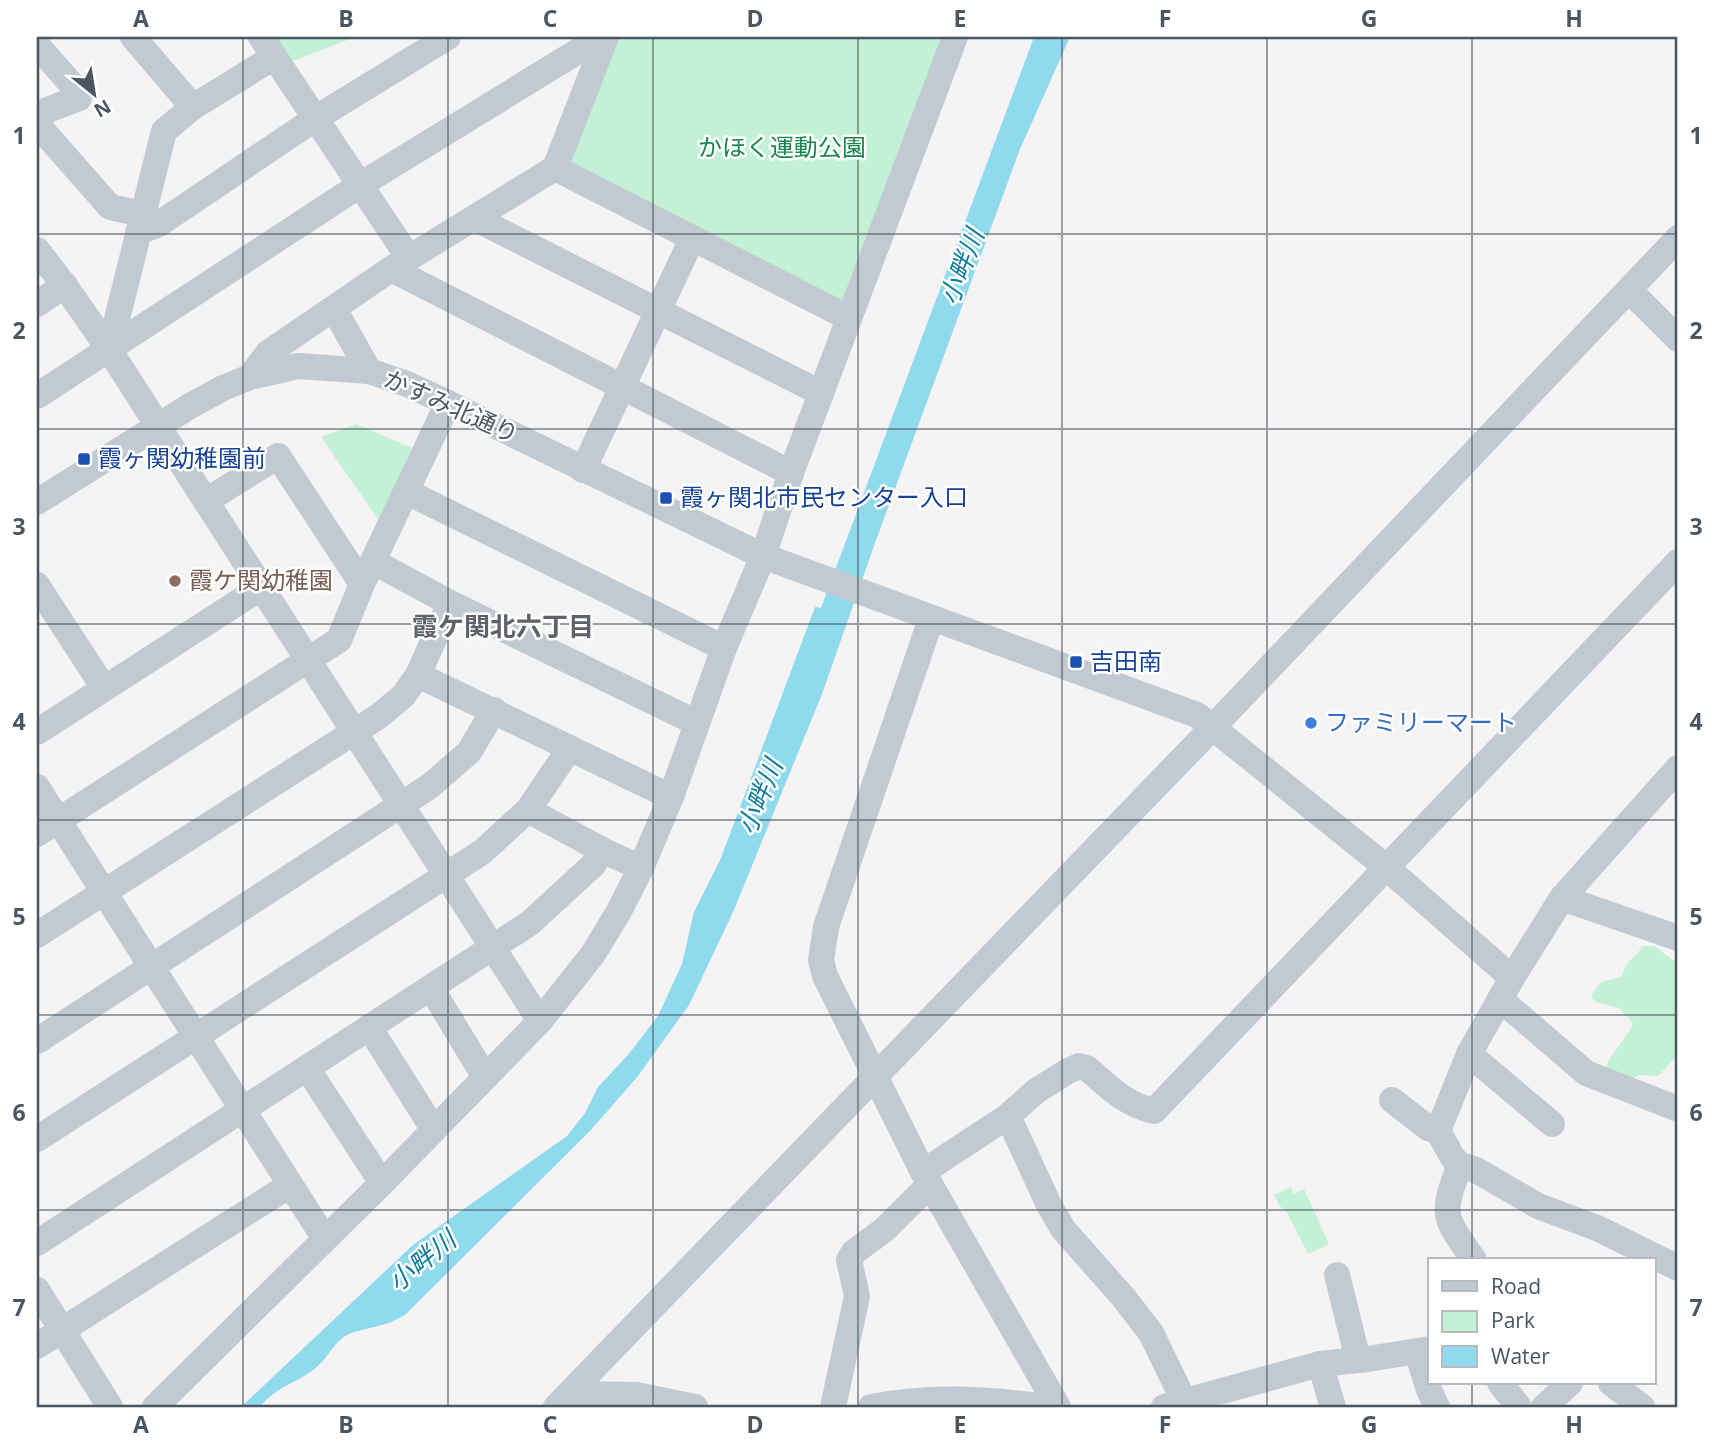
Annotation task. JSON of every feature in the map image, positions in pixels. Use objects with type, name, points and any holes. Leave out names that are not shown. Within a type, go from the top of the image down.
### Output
[{"type":"street","points":[[133,37],[193,107]]},
{"type":"street","points":[[37,124],[110,207],[140,223],[159,224],[316,118],[448,37]]},
{"type":"street","points":[[250,377],[268,353],[400,263],[555,168],[604,37]]},
{"type":"street","points":[[37,396],[360,185],[604,37]]},
{"type":"street","points":[[155,1407],[382,1183],[540,1021],[593,954],[618,913],[641,868],[671,797],[724,648],[763,556],[791,473],[955,37]]},
{"type":"street","points":[[37,45],[80,94],[79,98],[37,114]]},
{"type":"street","points":[[109,351],[164,131],[268,47],[360,185],[400,263],[623,386],[791,473]]},
{"type":"street","points":[[555,168],[849,318]]},
{"type":"street","points":[[474,218],[821,393]]},
{"type":"street","points":[[564,1400],[1213,727],[1678,238]]},
{"type":"street","points":[[583,470],[692,239]]},
{"type":"street","points":[[37,250],[65,285],[310,659],[540,1021]]},
{"type":"street","points":[[37,304],[65,285]]},
{"type":"street","points":[[1629,290],[1678,339]]},
{"type":"street","points":[[334,309],[369,371]]},
{"type":"street","name":"かすみ北通り","points":[[37,502],[157,426],[223,388],[250,377],[298,366],[369,371],[407,384],[763,556],[1197,715],[1386,867],[1586,1073],[1678,1109]]},
{"type":"street","points":[[47,827],[339,640],[448,403]]},
{"type":"street","points":[[206,502],[278,456],[368,573],[450,603],[697,723]]},
{"type":"street","points":[[407,492],[724,648]]},
{"type":"street","points":[[833,1407],[857,1296],[849,1260],[854,1252],[884,1230],[927,1178],[1036,1091],[1079,1066],[1087,1068],[1128,1101],[1140,1108],[1154,1111],[1678,562]]},
{"type":"street","points":[[37,585],[47,622],[104,688]]},
{"type":"street","points":[[37,732],[262,587]]},
{"type":"street","points":[[37,935],[357,732],[403,696],[418,674],[450,603]]},
{"type":"street","points":[[927,617],[824,935],[821,960],[825,976],[874,1077],[927,1178],[1058,1407]]},
{"type":"street","points":[[418,674],[671,797]]},
{"type":"street","points":[[37,1041],[430,786],[469,752],[495,710]]},
{"type":"street","points":[[37,1139],[482,852],[528,810],[570,748]]},
{"type":"street","points":[[1438,1131],[1469,1054],[1562,898],[1678,768]]},
{"type":"street","points":[[37,787],[47,827],[103,892],[325,1239]]},
{"type":"street","points":[[528,810],[641,868]]},
{"type":"street","points":[[37,1244],[530,923],[593,865],[602,850]]},
{"type":"street","points":[[1562,898],[1678,938]]},
{"type":"street","points":[[430,988],[485,1077]]},
{"type":"street","points":[[369,1027],[434,1130]]},
{"type":"street","points":[[1469,1054],[1552,1124]]},
{"type":"street","points":[[307,1068],[382,1183]]},
{"type":"street","points":[[1392,1101],[1428,1128],[1438,1131],[1460,1165],[1476,1170],[1538,1206],[1597,1228],[1652,1258]]},
{"type":"street","points":[[1008,1116],[1058,1222],[1151,1332],[1174,1404],[1320,1364],[1423,1350],[1429,1391],[1437,1407]]},
{"type":"street","points":[[1460,1165],[1447,1206],[1449,1223],[1473,1258]]},
{"type":"street","points":[[37,1346],[289,1185]]},
{"type":"street","points":[[1337,1275],[1358,1360]]},
{"type":"street","points":[[37,1290],[104,1405]]},
{"type":"street","points":[[1320,1364],[1333,1407]]},
{"type":"street","points":[[1501,1384],[1519,1407]]},
{"type":"street","points":[[1544,1407],[1569,1384]]},
{"type":"street","points":[[1612,1384],[1642,1407]]},
{"type":"street","points":[[564,1400],[636,1395],[695,1407]]},
{"type":"street","points":[[871,1407],[900,1401],[948,1398],[1049,1407]]},
{"type":"green space","points":[[271,37],[355,37],[288,63]]},
{"type":"green space","name":"かほく運動公園","points":[[619,37],[944,37],[842,300],[568,167]]},
{"type":"green space","points":[[356,424],[412,448],[380,522],[321,437]]},
{"type":"green space","points":[[1642,946],[1654,946],[1678,964],[1678,1055],[1658,1076],[1639,1075],[1631,1079],[1605,1070],[1633,1023],[1619,1008],[1595,1002],[1591,995],[1601,982],[1621,977],[1628,962]]},
{"type":"green space","points":[[1291,1187],[1294,1194],[1304,1189],[1329,1244],[1308,1254],[1287,1213],[1274,1195]]},
{"type":"water","name":"小畔川","points":[[1034,37],[1070,37],[1020,149],[822,694],[734,910],[689,1005],[638,1076],[590,1131],[406,1314],[391,1322],[349,1334],[336,1344],[318,1366],[281,1389],[260,1407],[241,1407],[413,1245],[567,1136],[585,1113],[598,1087],[628,1055],[658,1016],[682,964],[694,912],[721,858],[815,607],[821,608]]},
{"type":"place","name":"霞ヶ関幼稚園前","points":[[84,459]]},
{"type":"place","name":"霞ヶ関北市民センター入口","points":[[666,498]]},
{"type":"place","name":"霞ケ関幼稚園","points":[[175,581]]},
{"type":"place","name":"吉田南","points":[[1076,662]]},
{"type":"place","name":"ファミリーマート","points":[[1311,723]]},
{"type":"district","name":"霞ケ関北六丁目","points":[[503,627]]}]
